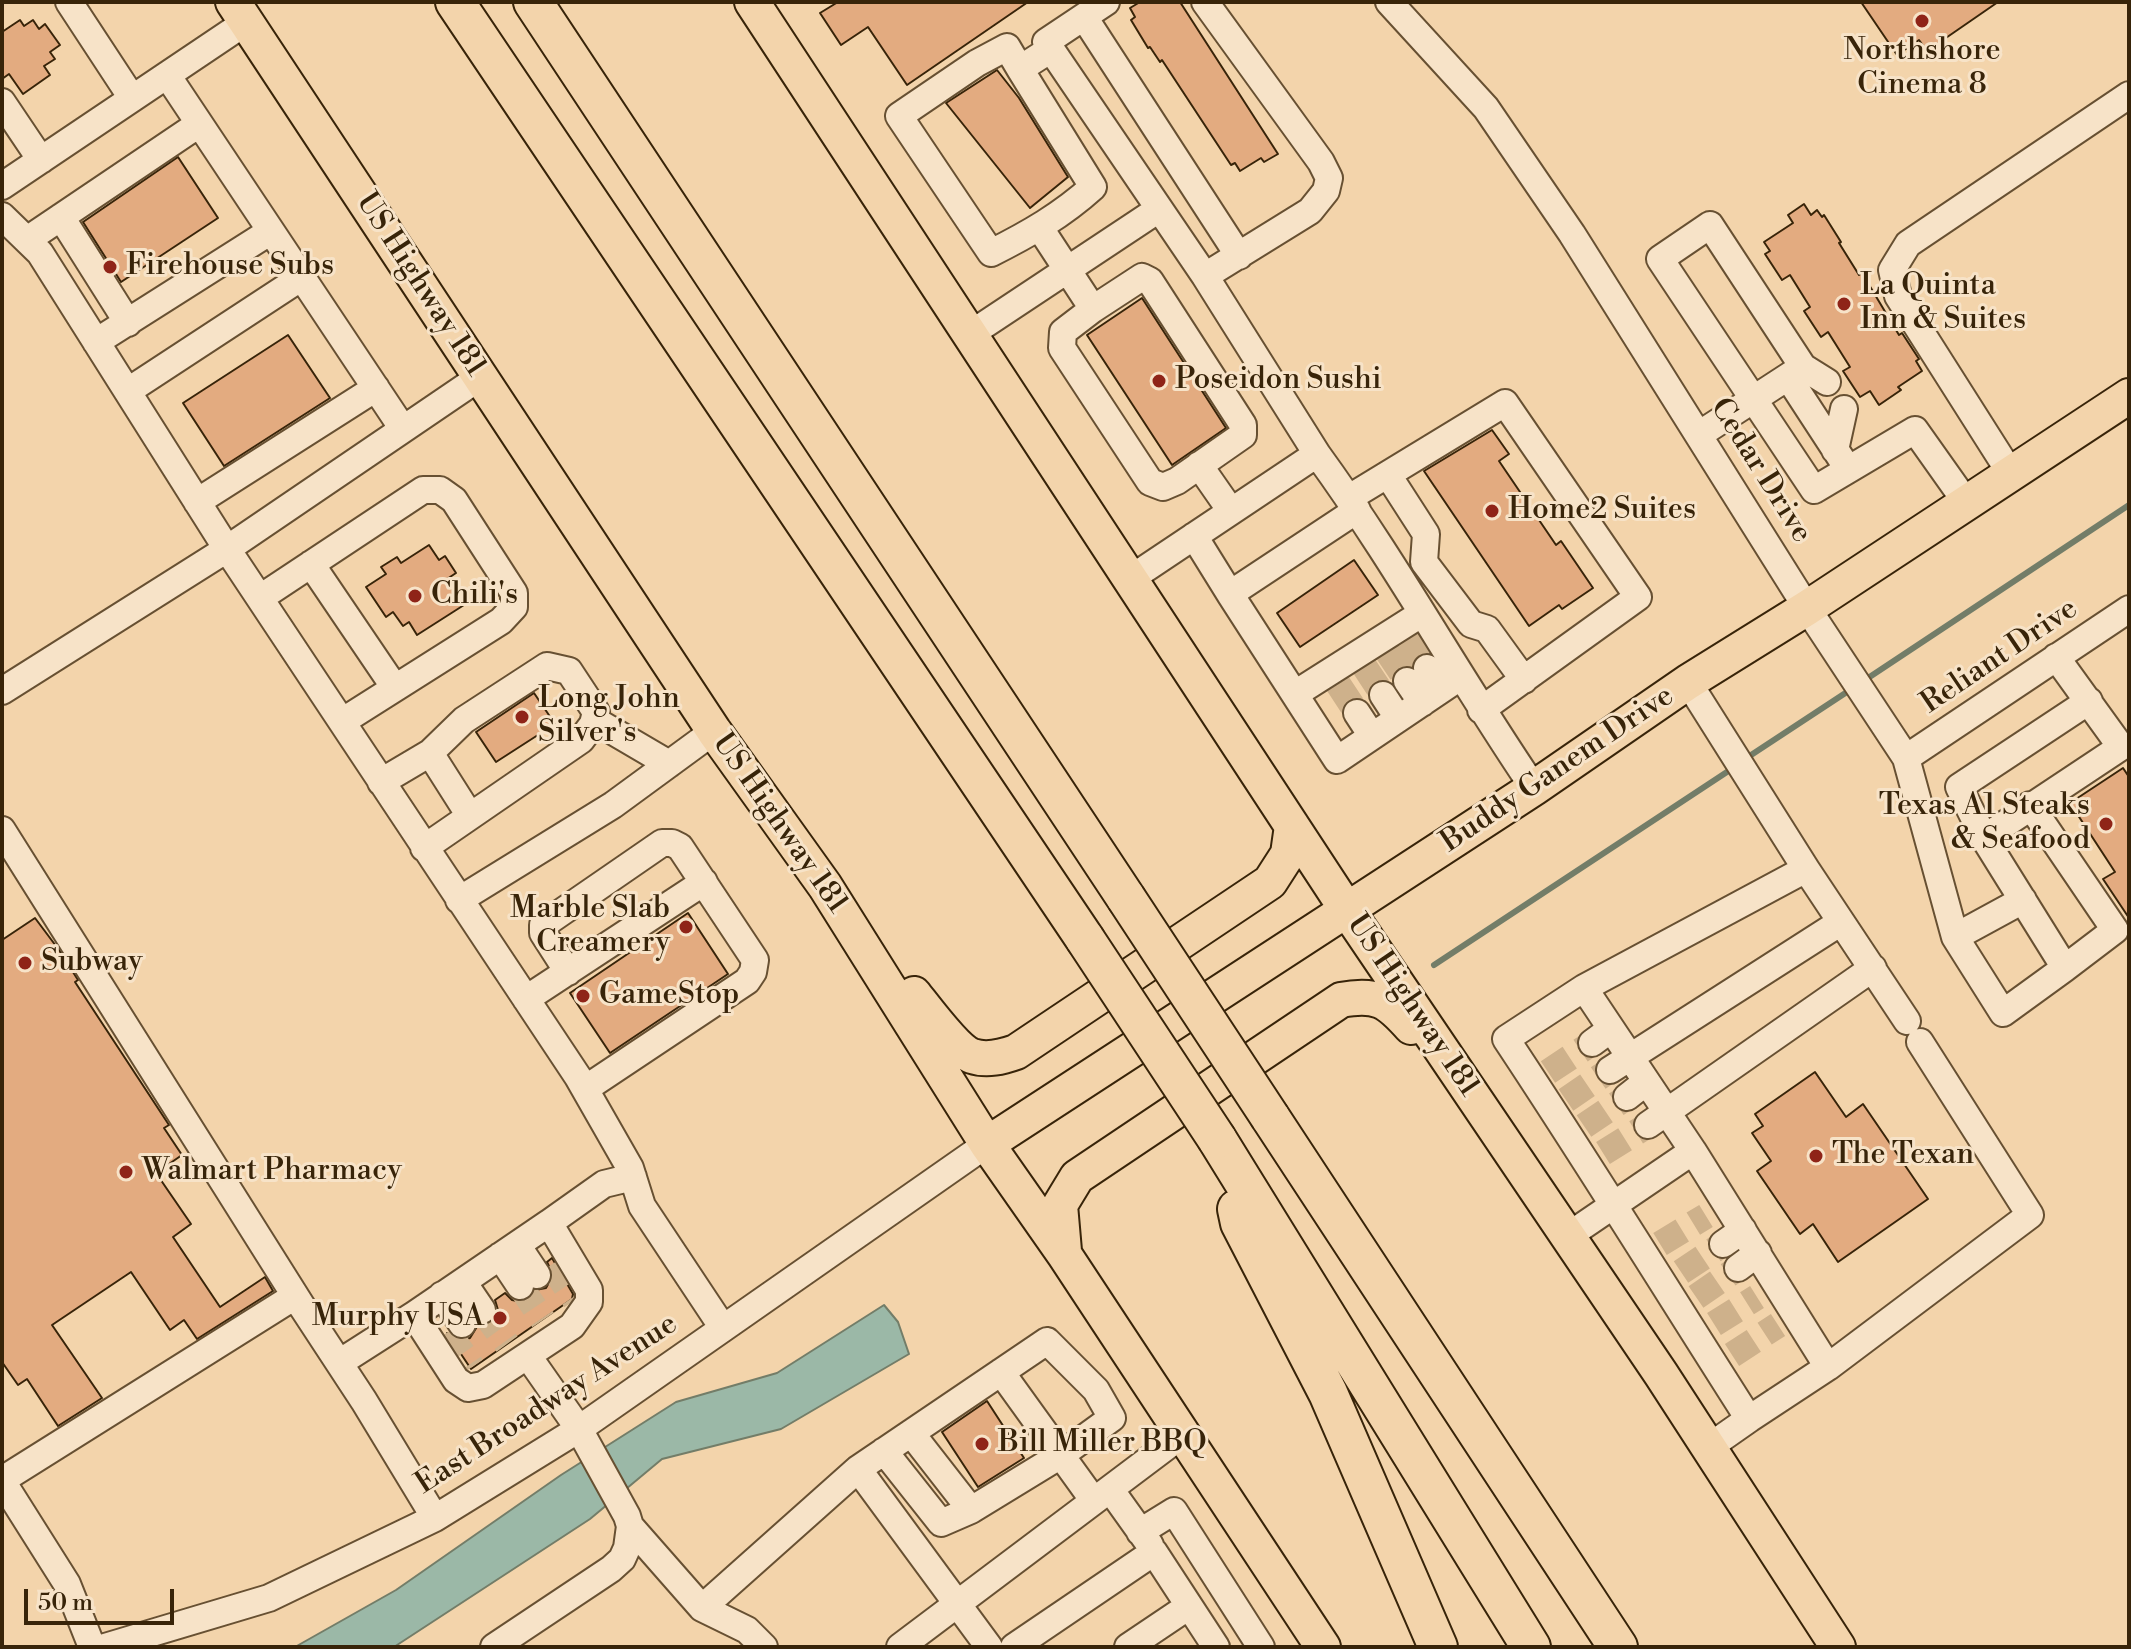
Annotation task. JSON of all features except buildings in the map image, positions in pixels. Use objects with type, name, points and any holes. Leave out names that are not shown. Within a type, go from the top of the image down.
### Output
[{"type":"highway","points":[[455,2],[1222,1147],[1531,1647]]},
{"type":"highway","points":[[533,2],[1618,1647]]},
{"type":"highway","points":[[565,2],[611,82],[628,143]]},
{"type":"highway","points":[[1222,1147],[1240,1223],[1328,1393],[1438,1647]]},
{"type":"highway","points":[[1572,1578],[1618,1611],[1642,1647]]},
{"type":"main road","name":"US Highway 181","points":[[752,2],[1347,910],[1709,1447],[1838,1647]]},
{"type":"main road","name":"US Highway 181","points":[[239,12],[714,731],[825,886],[987,1144],[1064,1254],[1323,1647]]},
{"type":"main road","name":"Buddy Ganem Drive","points":[[987,1144],[2129,396]]},
{"type":"main road","points":[[825,886],[947,1034],[970,1056],[998,1058],[1016,1052],[1270,882],[1288,854],[1292,826]]},
{"type":"main road","points":[[1064,1254],[1060,1205],[1077,1177],[1341,1000],[1357,997],[1391,1004],[1482,1109]]},
{"type":"street","points":[[69,2],[132,98]]},
{"type":"street","points":[[1106,2],[1046,42],[1205,276],[1317,454],[1353,504],[1399,634],[1431,683],[1481,710],[1534,788]]},
{"type":"street","points":[[1205,2],[1321,162],[1329,178],[1326,191],[1310,211],[1205,276]]},
{"type":"street","name":"Cedar Drive","points":[[1389,2],[1486,108],[1572,234],[1807,608],[1906,758],[1955,937],[2003,1013],[2065,968]]},
{"type":"street","points":[[2,186],[167,75],[239,12]]},
{"type":"street","points":[[1084,17],[1239,256]]},
{"type":"street","points":[[1007,47],[1020,69],[1093,187],[1040,228],[991,253],[899,116],[977,63],[1007,47]]},
{"type":"street","points":[[1020,69],[1051,49]]},
{"type":"street","points":[[167,75],[403,429]]},
{"type":"street","points":[[2011,474],[1898,296],[1892,270],[1908,244],[2129,95]]},
{"type":"street","points":[[2,102],[41,160]]},
{"type":"street","points":[[27,240],[199,124]]},
{"type":"street","points":[[969,335],[1159,209]]},
{"type":"street","points":[[2,216],[40,253],[227,549],[585,1089],[633,1177],[642,1206],[723,1328]]},
{"type":"street","points":[[61,217],[128,323]]},
{"type":"street","points":[[1842,459],[1710,225],[1660,259],[1814,490],[1842,459],[1915,430],[1966,502]]},
{"type":"street","points":[[1040,228],[1093,309]]},
{"type":"street","points":[[96,342],[271,231]]},
{"type":"street","points":[[128,391],[302,277]]},
{"type":"street","points":[[1142,277],[1150,281],[1243,425],[1243,435],[1177,481],[1163,487],[1150,482],[1062,348],[1063,332],[1093,309],[1142,277]]},
{"type":"street","points":[[1700,434],[1795,372]]},
{"type":"street","points":[[1795,372],[1827,382]]},
{"type":"street","points":[[2,691],[227,549],[480,377]]},
{"type":"street","points":[[197,502],[376,388]]},
{"type":"street","points":[[1230,594],[1388,475],[1505,403],[1638,597],[1481,710]]},
{"type":"street","points":[[1842,459],[1844,409]]},
{"type":"street","points":[[1130,579],[1317,454]]},
{"type":"street","points":[[1199,465],[1231,511]]},
{"type":"street","points":[[1388,475],[1426,534],[1424,562],[1471,624],[1487,629],[1524,680]]},
{"type":"street","points":[[260,598],[423,490],[440,490],[454,500],[514,593],[514,607],[501,621],[343,721]]},
{"type":"street","points":[[1194,536],[1337,760],[1398,718],[1431,683]]},
{"type":"street","points":[[311,564],[395,688]]},
{"type":"street","name":"Reliant Drive","points":[[1906,758],[2129,609]]},
{"type":"street","points":[[1295,694],[1334,678],[1399,634]]},
{"type":"street","points":[[1984,838],[2121,747],[2056,657]]},
{"type":"street","points":[[381,782],[430,753],[464,720],[547,666],[569,671],[596,712],[581,740],[424,848]]},
{"type":"street","points":[[1688,682],[2030,1215],[1828,1367],[1709,1447]]},
{"type":"street","points":[[1383,695],[1398,718]]},
{"type":"street","points":[[2030,805],[2115,930],[2065,968],[1984,838],[1959,787],[2089,701]]},
{"type":"street","points":[[1357,713],[1372,736]]},
{"type":"street","points":[[594,720],[669,764]]},
{"type":"street","points":[[459,900],[613,805],[714,731]]},
{"type":"street","points":[[430,753],[470,816]]},
{"type":"street","points":[[2,830],[435,1518]]},
{"type":"street","points":[[568,972],[543,933],[543,925],[662,843],[680,847],[755,960],[753,972],[747,981],[585,1089]]},
{"type":"street","points":[[1749,1419],[1724,1361],[1672,1278],[1652,1249],[1612,1205],[1595,1159],[1541,1076],[1506,1039],[1584,988],[1806,869]]},
{"type":"street","points":[[526,999],[704,882]]},
{"type":"street","points":[[1955,937],[2023,900]]},
{"type":"street","points":[[1620,1063],[1841,922]]},
{"type":"street","points":[[1657,1119],[1873,968]]},
{"type":"street","points":[[1584,988],[1601,1036],[1657,1119],[1693,1151],[1716,1209],[1733,1237],[1787,1319],[1828,1367]]},
{"type":"street","name":"East Broadway Avenue","points":[[105,1647],[269,1598],[435,1518],[579,1429],[987,1144]]},
{"type":"street","points":[[1568,1236],[1693,1151]]},
{"type":"street","points":[[339,1363],[604,1184],[633,1177]]},
{"type":"street","points":[[524,1240],[536,1275],[524,1240]]},
{"type":"street","points":[[437,1299],[456,1380],[468,1388],[589,1302],[589,1290],[524,1240]]},
{"type":"street","points":[[92,1647],[67,1584],[2,1480],[295,1296]]},
{"type":"street","points":[[437,1299],[464,1322],[437,1299]]},
{"type":"street","points":[[702,1608],[858,1469],[884,1451],[1047,1341],[1096,1390],[1112,1418],[1061,1455],[971,1510],[941,1523],[884,1451]]},
{"type":"street","points":[[499,1364],[579,1429],[630,1526],[702,1608],[747,1630],[764,1647]]},
{"type":"street","points":[[1001,1372],[1061,1455],[1147,1542],[1216,1647]]},
{"type":"street","points":[[911,1433],[971,1510]]},
{"type":"street","points":[[900,1647],[1183,1434]]},
{"type":"street","points":[[858,1469],[989,1647]]},
{"type":"street","points":[[1014,1647],[1147,1542],[1174,1511],[1261,1647]]},
{"type":"street","points":[[494,1647],[611,1569],[622,1559],[627,1548],[630,1526]]},
{"type":"street","points":[[611,1569],[665,1565]]},
{"type":"street","points":[[1128,1647],[1189,1606]]},
{"type":"shaded area","points":[[884,1305],[898,1322],[909,1354],[781,1429],[662,1459],[590,1519],[394,1647],[295,1647],[396,1590],[561,1475],[676,1402],[777,1373]]},
{"type":"waterway","points":[[1862,682],[2129,505]]},
{"type":"waterway","points":[[1745,759],[1853,688]]},
{"type":"waterway","points":[[1434,965],[1733,768]]},
{"type":"tunnel","points":[[1408,640],[1427,668]]},
{"type":"tunnel","points":[[1387,651],[1407,681]]},
{"type":"tunnel","points":[[1364,666],[1383,695]]},
{"type":"tunnel","points":[[1338,684],[1357,713]]},
{"type":"tunnel","points":[[1548,1072],[1592,1043]]},
{"type":"tunnel","points":[[1566,1100],[1610,1070]]},
{"type":"tunnel","points":[[1584,1126],[1627,1097]]},
{"type":"tunnel","points":[[1603,1153],[1648,1125]]},
{"type":"tunnel","points":[[1660,1244],[1706,1216]]},
{"type":"tunnel","points":[[1681,1272],[1723,1244]]},
{"type":"tunnel","points":[[551,1265],[575,1300]]},
{"type":"tunnel","points":[[1696,1297],[1738,1268]]},
{"type":"tunnel","points":[[520,1286],[543,1320]]},
{"type":"tunnel","points":[[1714,1324],[1757,1297]]},
{"type":"tunnel","points":[[482,1310],[507,1344]]},
{"type":"tunnel","points":[[1732,1355],[1778,1325]]},
{"type":"tunnel","points":[[448,1332],[472,1367]]},
{"type":"place","name":"Northshore Cinema 8","points":[[1922,21]]},
{"type":"place","name":"Firehouse Subs","points":[[110,267]]},
{"type":"place","name":"La Quinta Inn & Suites","points":[[1844,304]]},
{"type":"place","name":"Poseidon Sushi","points":[[1159,381]]},
{"type":"place","name":"Home2 Suites","points":[[1492,511]]},
{"type":"place","name":"Chili's","points":[[415,596]]},
{"type":"place","name":"Long John Silver's","points":[[522,717]]},
{"type":"place","name":"Texas A1 Steaks & Seafood","points":[[2106,824]]},
{"type":"place","name":"Marble Slab Creamery","points":[[686,927]]},
{"type":"place","name":"Subway","points":[[25,963]]},
{"type":"place","name":"GameStop","points":[[583,996]]},
{"type":"place","name":"The Texan","points":[[1816,1156]]},
{"type":"place","name":"Walmart Pharmacy","points":[[126,1172]]},
{"type":"place","name":"Murphy USA","points":[[500,1318]]},
{"type":"place","name":"Bill Miller BBQ","points":[[982,1444]]}]
